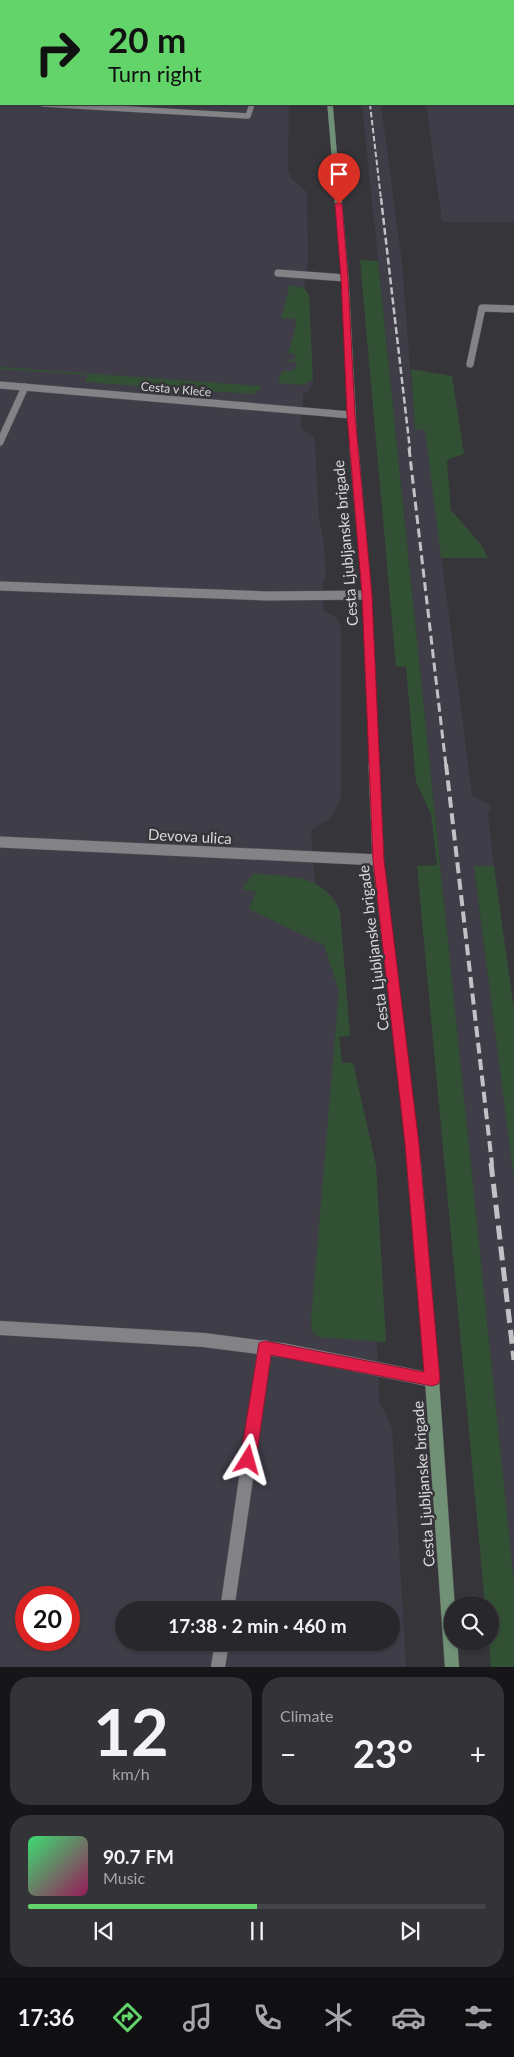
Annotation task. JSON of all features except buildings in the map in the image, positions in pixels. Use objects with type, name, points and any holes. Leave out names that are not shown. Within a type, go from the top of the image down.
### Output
[{"type":"street","points":[[60,105],[248,116],[252,105]]},
{"type":"street","name":"Cesta Ljubljanske brigade","points":[[330,105],[345,278],[351,415],[367,595],[378,860],[412,1144],[432,1380],[452,1667]]},
{"type":"street","points":[[278,273],[345,278]]},
{"type":"street","points":[[470,364],[482,308],[514,309]]},
{"type":"street","name":"Cesta v Kleče","points":[[0,385],[351,415]]},
{"type":"street","points":[[0,442],[25,387]]},
{"type":"street","points":[[0,586],[267,596],[367,595]]},
{"type":"street","name":"Devova ulica","points":[[0,842],[378,860]]},
{"type":"street","points":[[0,1328],[204,1340],[265,1347],[432,1380]]},
{"type":"street","points":[[228,1601],[265,1347]]},
{"type":"street","points":[[218,1667],[221,1651]]},
{"type":"shaded area","points":[[0,105],[289,105],[288,168],[291,178],[307,192],[308,261],[304,288],[309,295],[313,381],[310,390],[303,394],[301,427],[313,436],[315,443],[319,519],[324,542],[326,579],[322,583],[323,610],[336,617],[341,626],[341,798],[335,812],[329,819],[311,830],[315,883],[335,899],[340,912],[350,1036],[339,1037],[342,1062],[353,1063],[376,1165],[386,1342],[377,1341],[379,1401],[392,1428],[406,1667],[0,1667]]},
{"type":"shaded area","points":[[362,105],[381,105],[402,263],[415,429],[425,429],[472,795],[489,805],[490,808],[488,815],[494,866],[474,866],[514,1181],[514,1583]]},
{"type":"shaded area","points":[[426,105],[514,105],[514,222],[442,222]]},
{"type":"green space","points":[[360,260],[378,261],[514,1583],[514,1667],[491,1667],[490,1651],[499,1651],[499,1596],[484,1596],[417,866],[437,865],[431,814],[416,782],[406,667],[396,666]]},
{"type":"green space","points":[[290,285],[304,288],[309,295],[313,381],[307,381],[306,385],[278,383],[282,371],[294,371],[297,362],[285,361],[286,359],[294,360],[296,354],[288,353],[295,330],[296,319],[281,318]]},
{"type":"green space","points":[[0,367],[261,386],[253,394],[85,382],[88,375],[0,369]]},
{"type":"green space","points":[[411,369],[452,376],[464,454],[449,459],[447,462],[451,510],[482,546],[488,558],[441,558],[425,430],[415,429]]},
{"type":"green space","points":[[474,866],[494,866],[514,1010],[514,1181]]},
{"type":"green space","points":[[253,874],[292,877],[315,884],[325,890],[340,912],[350,1036],[339,1037],[342,1063],[353,1063],[376,1165],[386,1342],[317,1337],[312,1331],[311,1320],[339,991],[324,945],[249,909],[256,892],[242,889]]},
{"type":"railway","points":[[370,105],[381,199]]},
{"type":"railway","points":[[381,198],[410,450]]},
{"type":"railway","points":[[409,448],[446,766]]},
{"type":"railway","points":[[446,764],[492,1164]]},
{"type":"railway","points":[[491,1163],[514,1360]]},
{"type":"route","points":[[248,1460],[265,1347],[432,1380],[412,1144],[378,860],[367,595],[351,415],[345,278],[339,204]]}]
